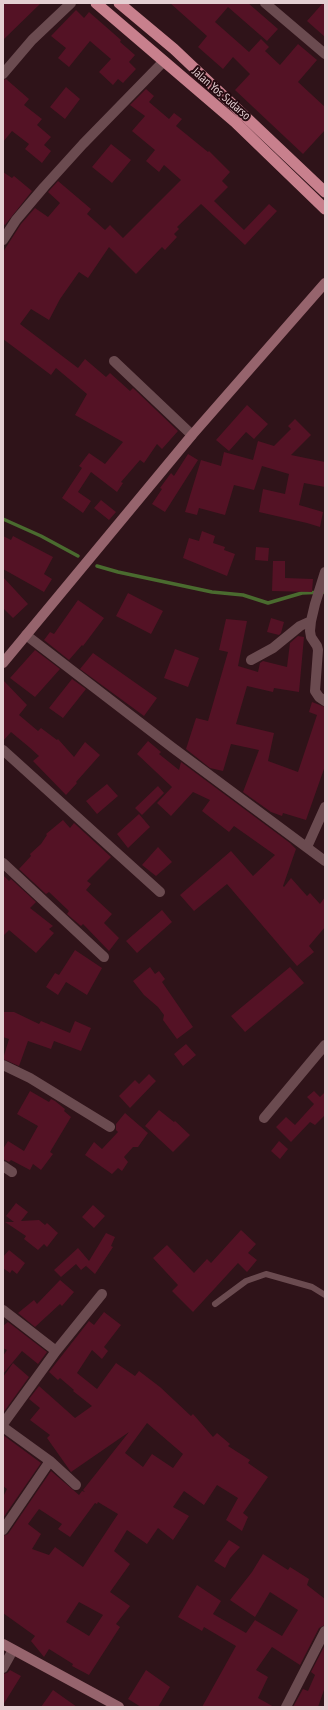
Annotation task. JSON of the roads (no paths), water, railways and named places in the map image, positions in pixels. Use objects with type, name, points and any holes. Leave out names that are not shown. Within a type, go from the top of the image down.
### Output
[{"type":"highway","name":"Jalan Yos Sudarso","points":[[96,3],[235,122],[325,209]]},
{"type":"highway","name":"Jalan Yos Sudarso","points":[[119,3],[174,49],[325,192]]},
{"type":"main road","points":[[3,663],[192,435],[325,283]]},
{"type":"main road","points":[[3,1644],[119,1707]]},
{"type":"street","points":[[3,74],[32,40],[71,3]]},
{"type":"street","points":[[265,3],[325,54]]},
{"type":"street","points":[[3,240],[16,220],[44,187],[83,144],[164,61]]},
{"type":"street","points":[[114,361],[192,435]]},
{"type":"street","points":[[325,572],[315,604],[311,621],[310,635],[318,650],[314,687],[316,694],[325,701]]},
{"type":"street","points":[[251,660],[273,648],[300,626],[311,621]]},
{"type":"street","points":[[26,635],[173,748],[325,861]]},
{"type":"street","points":[[3,750],[160,892]]},
{"type":"street","points":[[307,847],[325,807]]},
{"type":"street","points":[[3,863],[104,957]]},
{"type":"street","points":[[264,1118],[325,1045]]},
{"type":"street","points":[[3,1065],[30,1078],[110,1127]]},
{"type":"street","points":[[3,1166],[12,1172]]},
{"type":"street","points":[[76,1485],[50,1461],[3,1425],[56,1352],[102,1294]]},
{"type":"street","points":[[3,1310],[56,1352]]},
{"type":"street","points":[[3,1530],[50,1461]]},
{"type":"street","points":[[286,1707],[325,1631]]},
{"type":"street","points":[[3,1668],[13,1650]]},
{"type":"lane","points":[[216,1304],[246,1281],[266,1274],[312,1287],[325,1295]]},
{"type":"waterway","points":[[3,519],[41,536],[78,556]]},
{"type":"waterway","points":[[97,566],[118,572],[212,592],[243,595],[268,603],[302,593],[325,592]]}]
